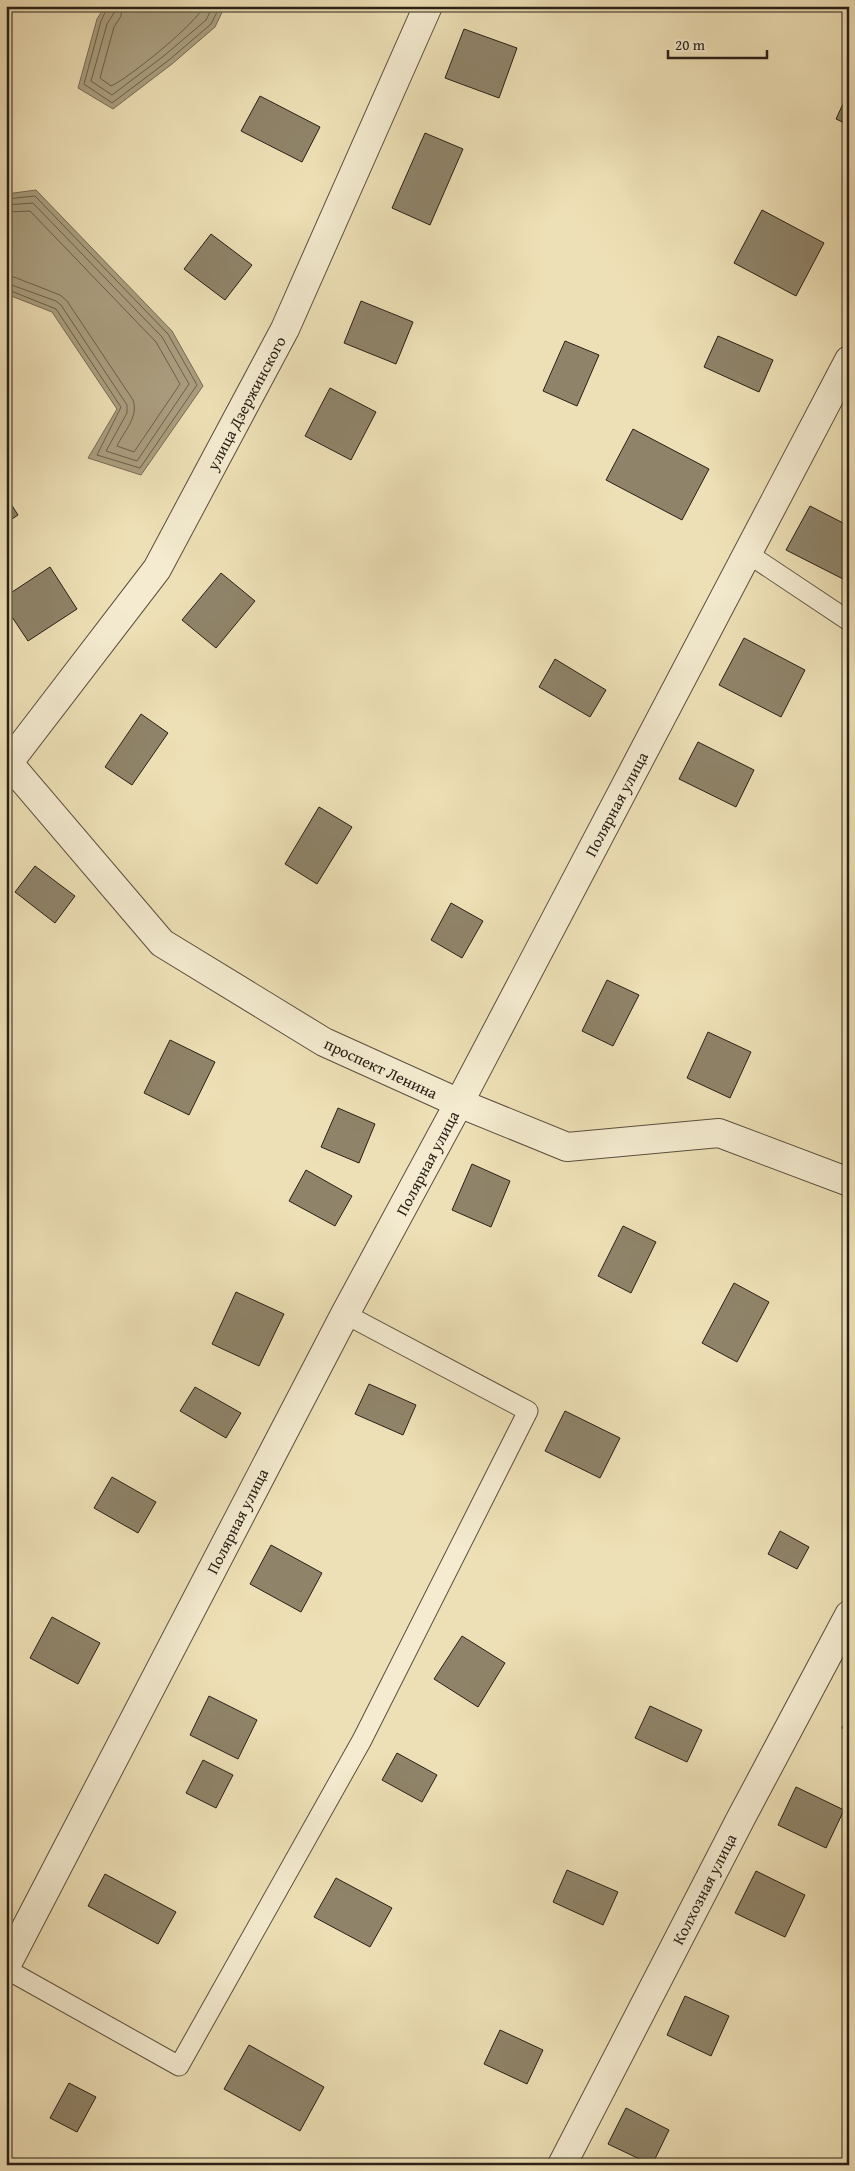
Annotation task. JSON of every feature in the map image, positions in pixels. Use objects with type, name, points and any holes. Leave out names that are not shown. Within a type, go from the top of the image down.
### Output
[{"type":"street","name":"улица Дзержинского","points":[[7,763],[157,569],[285,329],[428,6]]},
{"type":"street","name":"Полярная улица","points":[[6,1968],[345,1314],[459,1103],[849,360]]},
{"type":"street","name":"проспект Ленина","points":[[7,763],[162,944],[324,1042],[459,1103],[567,1147],[719,1133],[849,1182]]},
{"type":"street","name":"Колхозная улица","points":[[562,2165],[740,1818],[849,1615]]},
{"type":"lane","points":[[747,553],[849,621]]},
{"type":"lane","points":[[6,1968],[179,2066],[362,1740],[528,1411],[345,1314]]},
{"type":"water","points":[[105,6],[225,6],[215,27],[172,64],[113,109],[78,88],[97,19]]},
{"type":"water","points":[[36,190],[172,331],[203,386],[141,475],[88,458],[117,409],[52,312],[6,294],[6,194]]},
{"type":"building","points":[[464,29],[517,48],[499,98],[445,78]]},
{"type":"building","points":[[849,91],[849,125],[836,119]]},
{"type":"building","points":[[260,96],[320,127],[302,162],[241,131]]},
{"type":"building","points":[[425,133],[463,149],[430,225],[392,208]]},
{"type":"building","points":[[762,210],[824,243],[796,296],[734,263]]},
{"type":"building","points":[[211,234],[252,265],[225,300],[184,269]]},
{"type":"building","points":[[361,301],[413,322],[396,364],[344,343]]},
{"type":"building","points":[[718,336],[773,360],[759,392],[704,367]]},
{"type":"building","points":[[565,341],[599,355],[577,406],[543,391]]},
{"type":"building","points":[[330,388],[376,412],[351,460],[305,436]]},
{"type":"building","points":[[633,429],[709,469],[682,520],[606,480]]},
{"type":"building","points":[[6,496],[18,515],[6,523]]},
{"type":"building","points":[[810,506],[849,526],[849,572],[845,580],[786,550]]},
{"type":"building","points":[[50,567],[77,609],[28,641],[6,608],[6,596]]},
{"type":"building","points":[[221,573],[255,601],[216,648],[182,620]]},
{"type":"building","points":[[744,638],[805,670],[781,717],[719,685]]},
{"type":"building","points":[[555,659],[606,690],[590,717],[539,687]]},
{"type":"building","points":[[141,714],[168,733],[132,785],[105,767]]},
{"type":"building","points":[[698,742],[754,770],[736,807],[679,779]]},
{"type":"building","points":[[319,807],[352,827],[317,884],[285,864]]},
{"type":"building","points":[[35,866],[75,896],[55,923],[15,892]]},
{"type":"building","points":[[451,903],[483,921],[462,958],[431,940]]},
{"type":"building","points":[[607,980],[639,995],[613,1046],[582,1031]]},
{"type":"building","points":[[708,1032],[751,1052],[730,1098],[687,1078]]},
{"type":"building","points":[[170,1040],[215,1062],[189,1115],[144,1093]]},
{"type":"building","points":[[338,1108],[375,1124],[359,1163],[321,1147]]},
{"type":"building","points":[[472,1164],[510,1181],[491,1227],[452,1210]]},
{"type":"building","points":[[306,1170],[352,1196],[335,1226],[289,1201]]},
{"type":"building","points":[[623,1226],[656,1242],[631,1293],[598,1276]]},
{"type":"building","points":[[734,1283],[769,1302],[737,1362],[702,1343]]},
{"type":"building","points":[[236,1292],[284,1314],[259,1366],[212,1344]]},
{"type":"building","points":[[369,1384],[416,1405],[403,1435],[355,1414]]},
{"type":"building","points":[[195,1387],[241,1413],[226,1438],[180,1411]]},
{"type":"building","points":[[565,1411],[620,1438],[600,1478],[545,1451]]},
{"type":"building","points":[[112,1477],[156,1502],[138,1533],[94,1508]]},
{"type":"building","points":[[780,1531],[809,1547],[797,1569],[768,1554]]},
{"type":"building","points":[[271,1545],[322,1573],[301,1612],[250,1584]]},
{"type":"building","points":[[52,1617],[100,1643],[78,1684],[30,1658]]},
{"type":"building","points":[[462,1636],[505,1663],[478,1707],[434,1679]]},
{"type":"building","points":[[209,1696],[257,1720],[238,1759],[190,1735]]},
{"type":"building","points":[[650,1706],[702,1730],[687,1762],[635,1738]]},
{"type":"building","points":[[849,1715],[849,1732],[842,1728]]},
{"type":"building","points":[[397,1753],[437,1775],[422,1802],[382,1780]]},
{"type":"building","points":[[203,1760],[233,1775],[216,1808],[186,1793]]},
{"type":"building","points":[[796,1787],[844,1810],[826,1848],[778,1825]]},
{"type":"building","points":[[567,1870],[618,1892],[603,1925],[553,1902]]},
{"type":"building","points":[[756,1871],[805,1895],[785,1937],[735,1913]]},
{"type":"building","points":[[105,1874],[176,1912],[158,1944],[88,1906]]},
{"type":"building","points":[[336,1878],[392,1908],[370,1947],[314,1917]]},
{"type":"building","points":[[685,1996],[729,2016],[711,2056],[667,2035]]},
{"type":"building","points":[[500,2030],[543,2050],[527,2084],[484,2064]]},
{"type":"building","points":[[249,2045],[324,2087],[300,2131],[224,2089]]},
{"type":"building","points":[[69,2083],[96,2097],[77,2132],[50,2118]]},
{"type":"building","points":[[626,2108],[669,2130],[652,2165],[608,2144]]}]
